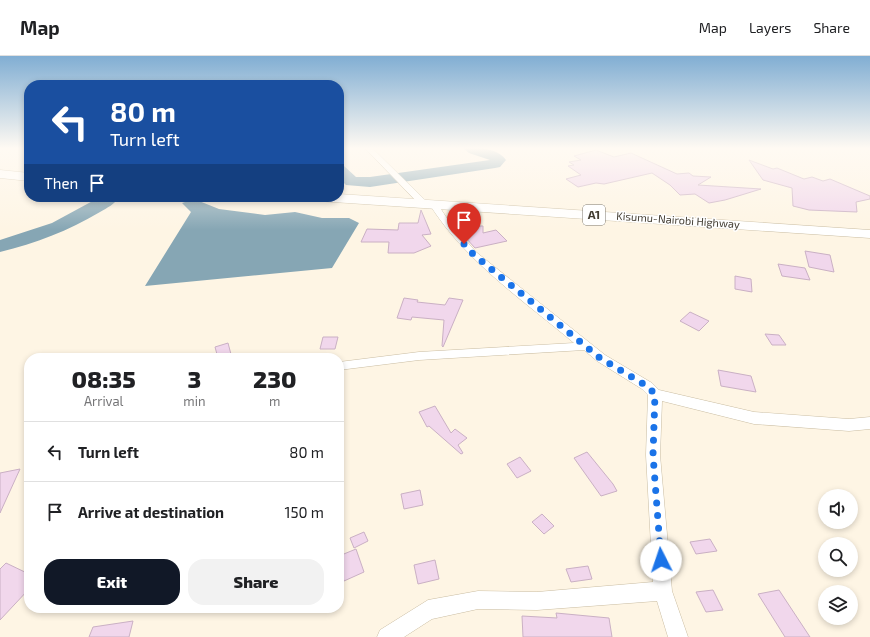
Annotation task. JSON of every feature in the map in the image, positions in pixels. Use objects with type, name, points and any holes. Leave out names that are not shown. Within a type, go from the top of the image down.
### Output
[{"type":"highway","name":"Kisumu-Nairobi Highway","points":[[344,199],[870,234]]},
{"type":"street","points":[[394,175],[429,205],[473,254],[600,358],[647,386],[655,394],[754,418],[849,426],[870,423]]},
{"type":"street","points":[[344,365],[419,356],[586,346]]},
{"type":"street","points":[[655,394],[653,455],[663,591],[678,637]]},
{"type":"street","points":[[387,637],[428,610],[478,600],[537,601],[663,591]]},
{"type":"water","points":[[202,202],[219,209],[265,215],[295,212],[322,218],[349,218],[359,223],[332,268],[145,286],[191,212],[182,203]]},
{"type":"building","points":[[581,175],[643,175],[604,184],[596,183],[578,187],[566,179]]},
{"type":"building","points":[[655,175],[692,175],[711,177],[698,185],[761,189],[725,200],[709,203],[695,194],[680,195],[670,185]]},
{"type":"building","points":[[760,175],[794,175],[804,179],[812,177],[823,181],[830,179],[870,196],[870,199],[856,202],[857,212],[809,210],[793,206],[792,188],[763,180]]},
{"type":"building","points":[[421,210],[431,234],[422,235],[431,246],[414,253],[388,253],[389,242],[361,242],[367,229],[398,230],[399,223],[418,223]]},
{"type":"building","points":[[464,226],[483,226],[483,233],[496,230],[507,241],[475,248],[465,237]]},
{"type":"building","points":[[805,251],[830,255],[834,272],[809,267]]},
{"type":"building","points":[[778,264],[805,268],[810,280],[782,276]]},
{"type":"building","points":[[735,276],[751,279],[752,292],[735,289]]},
{"type":"building","points":[[404,298],[418,300],[417,302],[445,305],[449,298],[463,300],[443,347],[444,320],[412,317],[411,320],[397,318]]},
{"type":"building","points":[[690,312],[709,321],[699,331],[680,321]]},
{"type":"building","points":[[765,334],[779,335],[786,345],[772,345]]},
{"type":"building","points":[[323,337],[338,337],[335,349],[320,349]]},
{"type":"building","points":[[228,343],[231,353],[217,353],[215,347]]},
{"type":"building","points":[[718,370],[751,376],[756,392],[721,386]]},
{"type":"building","points":[[435,406],[451,433],[455,429],[467,438],[458,445],[463,453],[461,454],[429,426],[427,427],[419,412]]},
{"type":"building","points":[[587,452],[617,491],[601,496],[574,458]]},
{"type":"building","points":[[520,457],[531,471],[517,478],[507,464]]},
{"type":"building","points":[[20,469],[0,513],[0,473]]},
{"type":"building","points":[[420,490],[423,505],[404,509],[401,494]]},
{"type":"building","points":[[542,514],[554,526],[544,534],[532,522]]},
{"type":"building","points":[[364,532],[368,541],[354,548],[350,538]]},
{"type":"building","points":[[710,539],[717,551],[696,554],[690,542]]},
{"type":"building","points":[[356,549],[364,572],[344,581],[344,554]]},
{"type":"building","points":[[435,560],[439,579],[418,584],[414,565]]},
{"type":"building","points":[[6,563],[24,572],[24,594],[0,620],[0,569]]},
{"type":"building","points":[[588,566],[592,579],[571,582],[566,569]]},
{"type":"building","points":[[713,590],[723,610],[706,612],[696,592]]},
{"type":"building","points":[[779,590],[810,637],[785,637],[758,594]]},
{"type":"building","points":[[556,613],[609,618],[612,637],[523,637],[522,616],[557,618]]},
{"type":"building","points":[[133,621],[129,637],[89,637],[93,627]]},
{"type":"waterway","points":[[345,175],[352,182],[370,182],[418,175]]},
{"type":"waterway","points":[[0,246],[44,233],[86,213],[104,202]]},
{"type":"route","points":[[464,244],[473,254],[600,358],[647,386],[655,394],[653,455],[661,560]]}]
